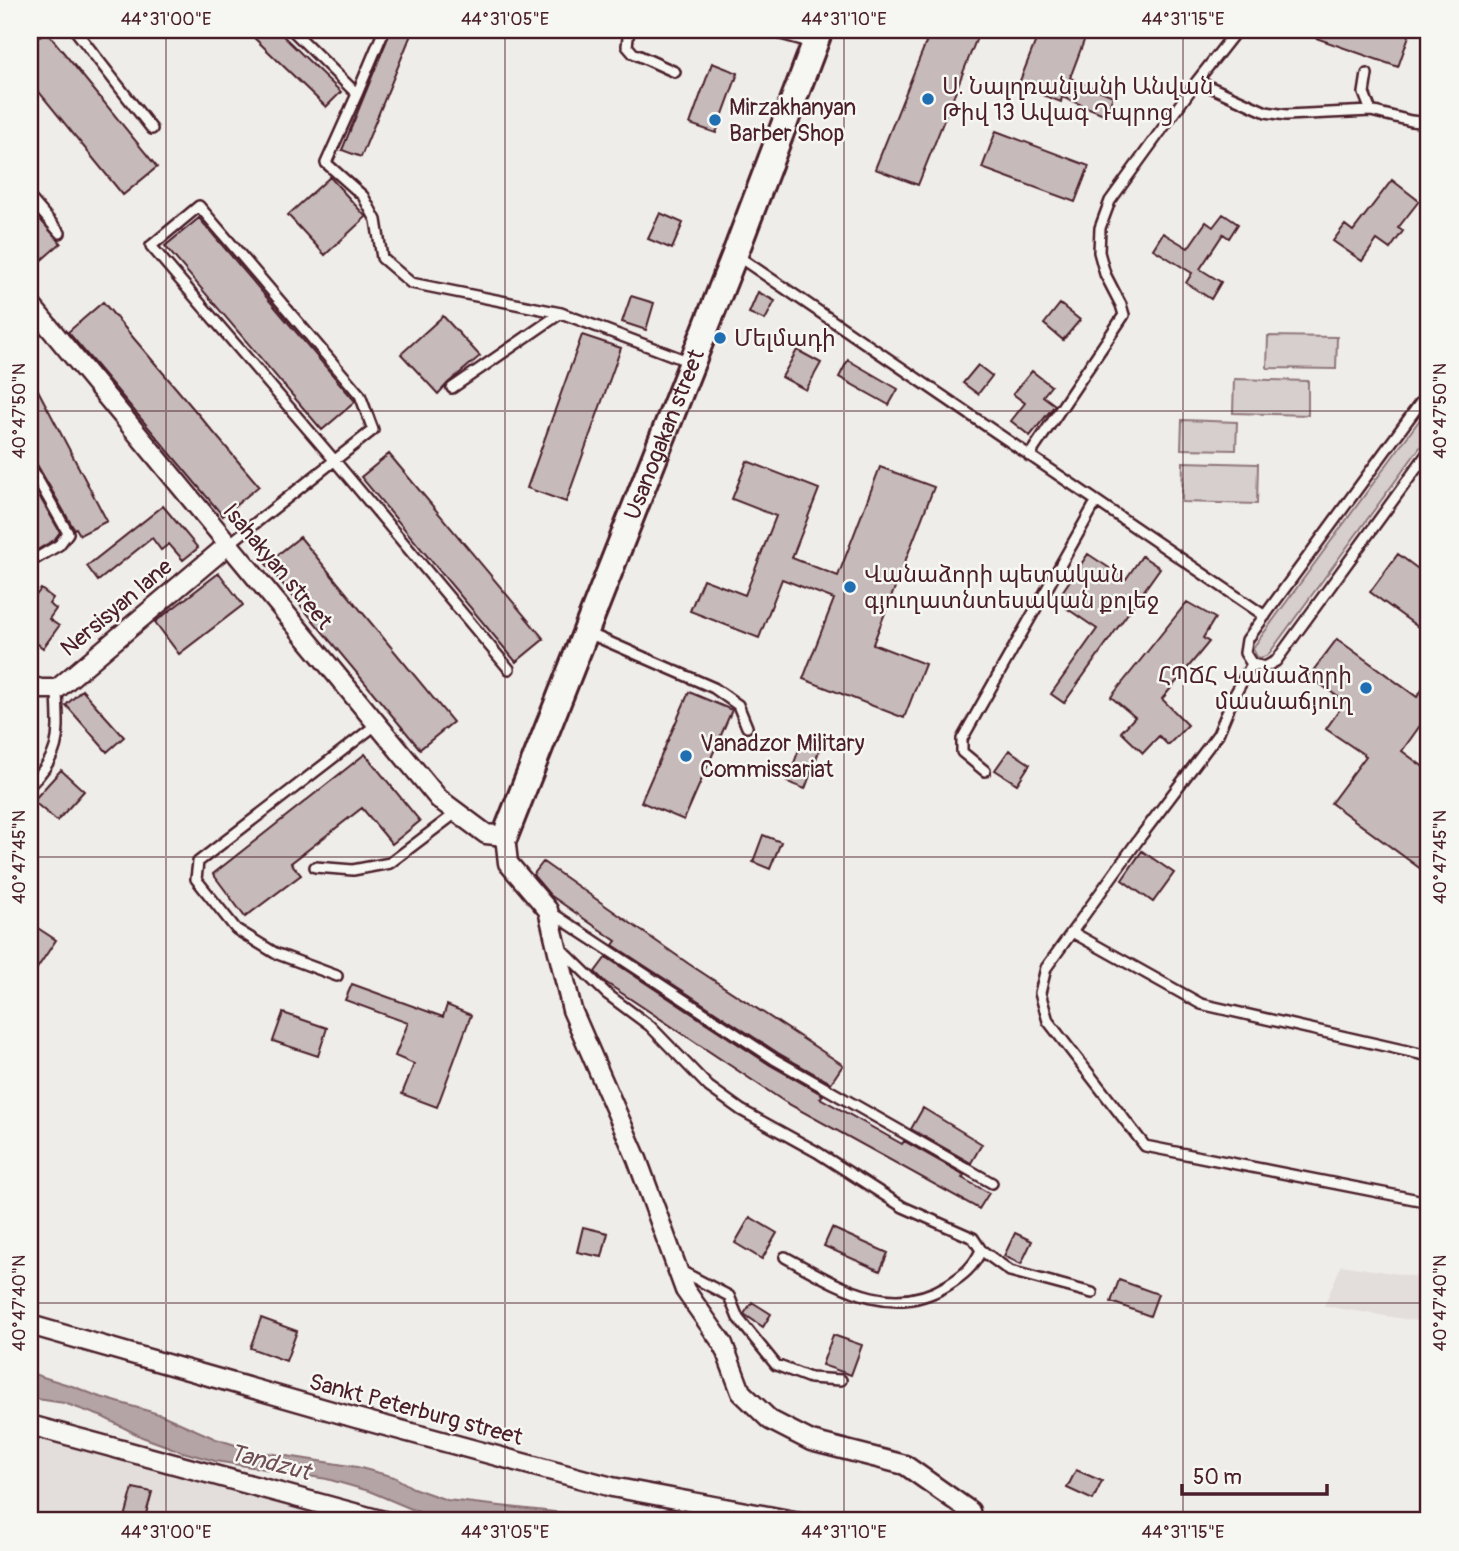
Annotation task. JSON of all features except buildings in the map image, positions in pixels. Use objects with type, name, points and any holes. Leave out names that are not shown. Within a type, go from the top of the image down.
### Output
[{"type":"street","points":[[783,30],[818,34]]},
{"type":"street","name":"Usanogakan street","points":[[505,836],[818,34]]},
{"type":"street","name":"Isahakyan street","points":[[30,304],[439,799],[486,834],[505,836]]},
{"type":"street","name":"Nersisyan lane","points":[[30,685],[41,689],[57,689],[229,544]]},
{"type":"street","points":[[505,836],[508,863],[548,910],[572,1010],[637,1159],[685,1290],[723,1344],[741,1392],[770,1420],[811,1441],[905,1465],[970,1511],[972,1521]]},
{"type":"street","name":"Sankt Peterburg street","points":[[30,1325],[356,1419],[612,1487],[794,1521]]},
{"type":"street","points":[[30,1425],[384,1521]]},
{"type":"lane","points":[[75,30],[152,129]]},
{"type":"lane","points":[[292,30],[357,94]]},
{"type":"lane","points":[[384,30],[326,163],[363,197],[376,220],[382,258],[411,283],[561,313],[690,362]]},
{"type":"lane","points":[[629,30],[627,46],[633,53],[675,72]]},
{"type":"lane","points":[[1029,456],[1124,315],[1105,274],[1099,252],[1100,228],[1110,201],[1237,30]]},
{"type":"lane","points":[[1367,74],[1364,93],[1371,111]]},
{"type":"lane","points":[[1197,81],[1266,112],[1286,115],[1371,111],[1429,123]]},
{"type":"lane","points":[[30,198],[60,233]]},
{"type":"lane","points":[[229,544],[335,461],[373,430],[360,395],[199,206],[151,246],[335,461],[509,669]]},
{"type":"lane","points":[[734,254],[1265,616]]},
{"type":"lane","points":[[452,388],[561,313]]},
{"type":"lane","points":[[1429,391],[1245,646],[1245,653],[1252,664],[1265,667],[1276,660],[1429,452]]},
{"type":"lane","points":[[30,466],[68,533],[59,545],[30,562]]},
{"type":"lane","points":[[985,771],[961,752],[962,738],[1096,502]]},
{"type":"lane","points":[[585,632],[714,688],[738,705],[747,727]]},
{"type":"lane","points":[[1252,664],[1234,696],[1218,734],[1046,968],[1040,993],[1048,1021],[1144,1146],[1429,1202]]},
{"type":"lane","points":[[30,785],[44,770],[58,743],[57,689]]},
{"type":"lane","points":[[337,976],[275,953],[236,929],[196,879],[198,862],[377,724]]},
{"type":"lane","points":[[315,867],[353,870],[390,863],[456,813]]},
{"type":"lane","points":[[548,910],[774,1059],[992,1183]]},
{"type":"lane","points":[[1072,932],[1201,1004],[1429,1056]]},
{"type":"lane","points":[[556,945],[607,994],[650,1026],[709,1087],[741,1111],[817,1152],[903,1207],[972,1238],[981,1250],[1010,1271],[1092,1293]]},
{"type":"lane","points":[[785,1257],[846,1290],[880,1300],[911,1299],[938,1291],[965,1274],[978,1259],[981,1250]]},
{"type":"lane","points":[[678,1269],[729,1296],[738,1318],[776,1364],[810,1378],[841,1380]]},
{"type":"shaded area","points":[[1268,336],[1337,337],[1336,369],[1267,368]]},
{"type":"shaded area","points":[[1234,379],[1308,381],[1308,415],[1233,413]]},
{"type":"shaded area","points":[[1429,407],[1429,435],[1268,655],[1257,657],[1253,649],[1255,645]]},
{"type":"shaded area","points":[[1182,420],[1237,422],[1236,450],[1181,449]]},
{"type":"shaded area","points":[[1183,462],[1258,464],[1257,504],[1182,502]]},
{"type":"shaded area","points":[[1341,1265],[1429,1277],[1429,1323],[1324,1306]]},
{"type":"shaded area","points":[[30,1435],[173,1473],[348,1521],[30,1521]]},
{"type":"water","name":"Tandzut","points":[[30,1373],[162,1415],[216,1439],[255,1451],[357,1467],[394,1477],[413,1488],[447,1500],[582,1515],[601,1521],[440,1521],[369,1491],[327,1479],[215,1461],[142,1437],[103,1417],[64,1403],[30,1398]]},
{"type":"place","name":"Ս. Նալղռանյանի Անվան Թիվ 13 Ավագ Դպրոց","points":[[928,99]]},
{"type":"place","name":"Mirzakhanyan Barber Shop","points":[[715,120]]},
{"type":"place","name":"Մելմադի","points":[[720,338]]},
{"type":"place","name":"Վանաձորի պետական գյուղատնտեսական քոլեջ","points":[[850,587]]},
{"type":"place","name":"ՀՊՃՀ Վանաձորի մասնաճյուղ","points":[[1366,688]]},
{"type":"place","name":"Vanadzor Military Commissariat","points":[[686,756]]}]
